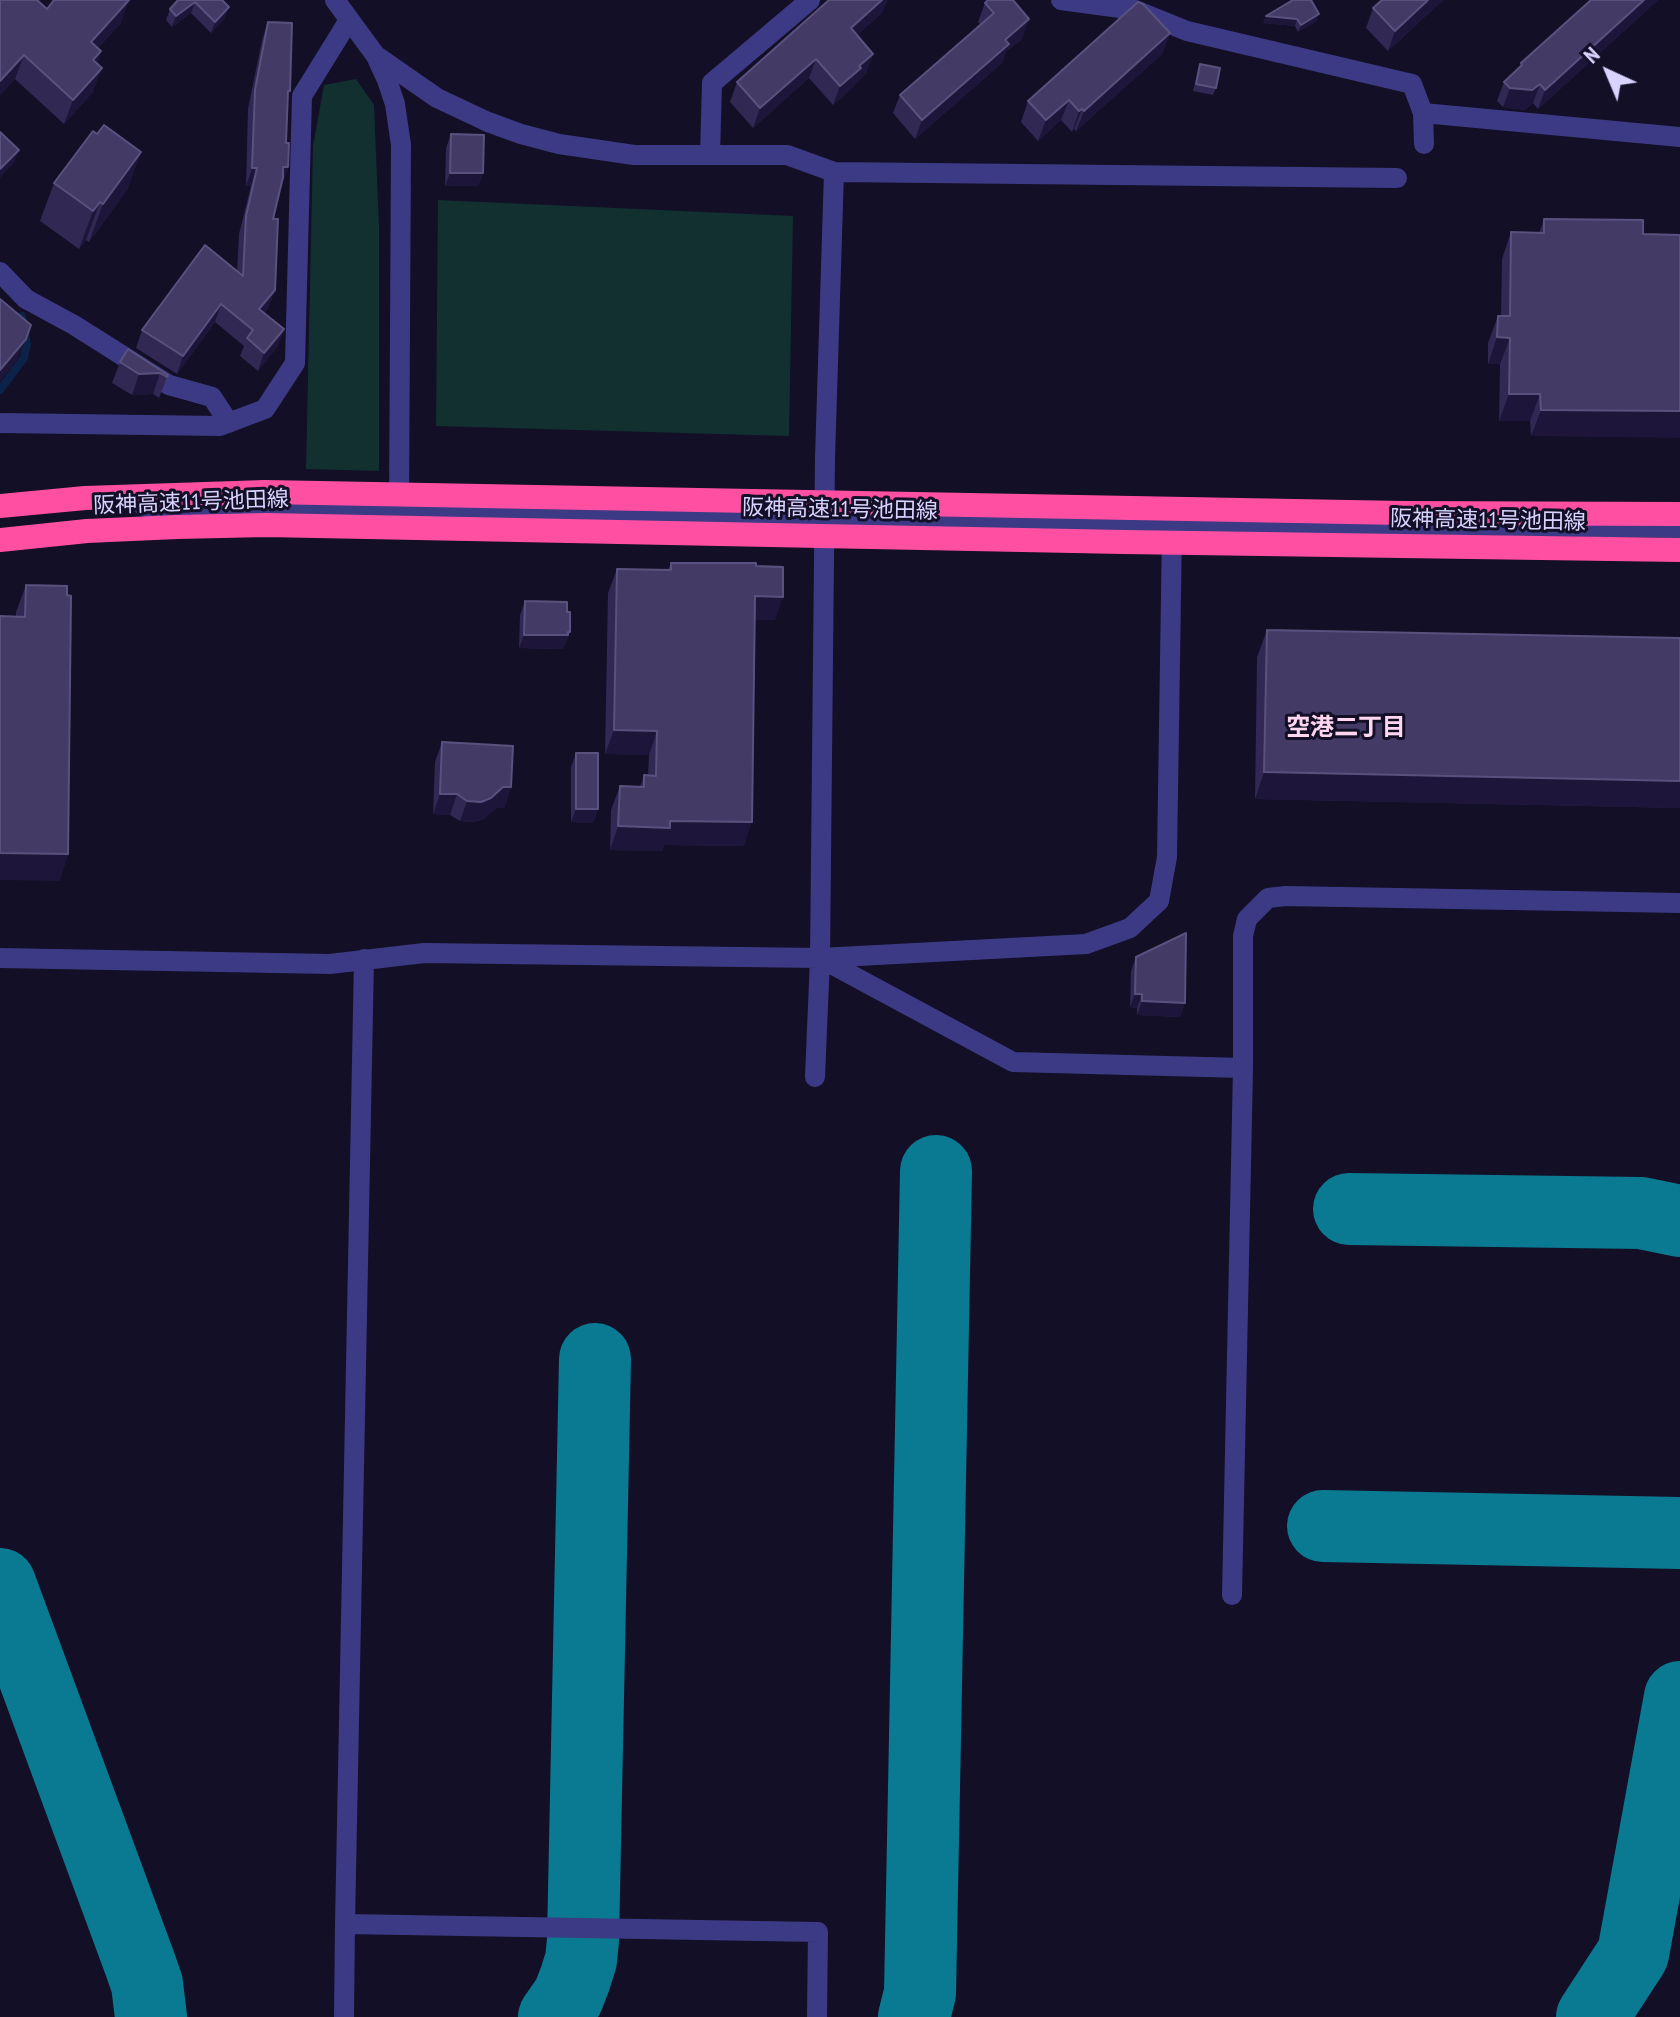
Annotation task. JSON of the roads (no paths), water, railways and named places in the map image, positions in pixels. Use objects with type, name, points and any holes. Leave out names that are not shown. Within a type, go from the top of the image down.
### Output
[{"type":"highway","name":"阪神高速11号池田線","points":[[0,505],[115,496],[265,492],[1387,513],[1680,514]]},
{"type":"highway","name":"阪神高速11号池田線","points":[[0,540],[87,531],[266,525],[1680,550]]},
{"type":"street","points":[[335,0],[376,56],[395,104],[401,145],[399,511]]},
{"type":"street","points":[[710,155],[712,83],[810,0]]},
{"type":"street","points":[[1061,0],[1135,10],[1187,31],[1412,84],[1423,113],[1424,144]]},
{"type":"street","points":[[0,423],[220,426],[265,409],[295,363],[302,96],[349,20]]},
{"type":"street","points":[[376,56],[437,98],[488,122],[521,134],[582,148],[634,155],[787,155],[834,172],[1397,178]]},
{"type":"street","points":[[1423,113],[1680,137]]},
{"type":"street","points":[[815,1077],[820,958],[824,518],[834,172]]},
{"type":"street","points":[[0,272],[26,299],[74,325],[169,385],[212,397],[229,423]]},
{"type":"street","points":[[0,505],[1680,528]]},
{"type":"street","points":[[0,958],[330,964],[424,953],[820,958],[1086,944],[1130,928],[1159,901],[1167,857],[1172,523]]},
{"type":"street","points":[[1232,1595],[1243,936],[1247,919],[1268,898],[1286,896],[1680,903]]},
{"type":"street","points":[[820,958],[1013,1062],[1243,1068]]},
{"type":"street","points":[[344,2017],[364,959]]},
{"type":"street","points":[[345,1924],[818,1932],[817,2017]]},
{"type":"waterway","points":[[0,390],[24,358],[27,344],[22,316]]},
{"type":"district","name":"空港二丁目","points":[[1346,728]]}]
